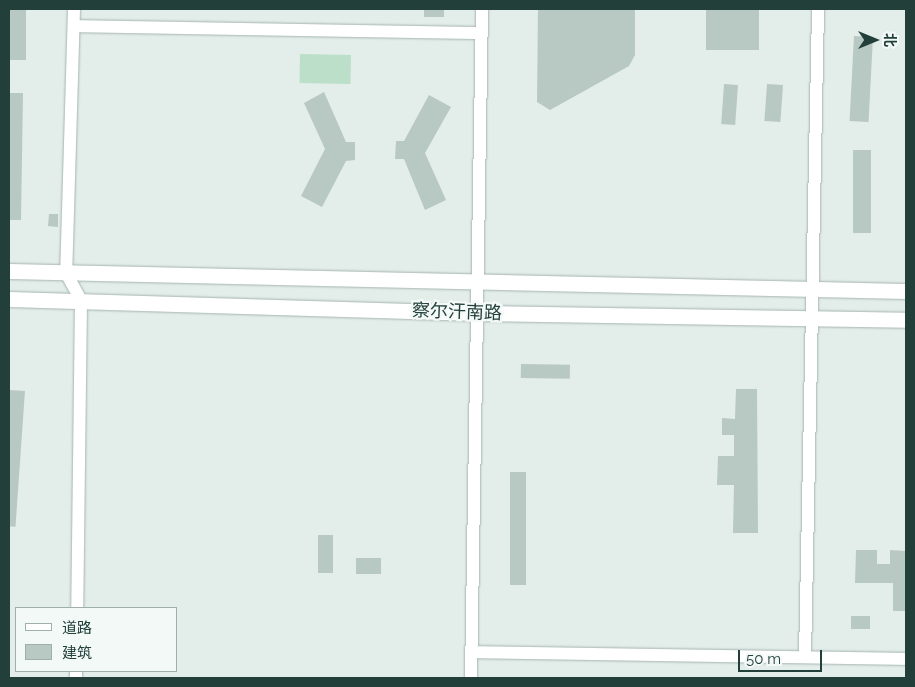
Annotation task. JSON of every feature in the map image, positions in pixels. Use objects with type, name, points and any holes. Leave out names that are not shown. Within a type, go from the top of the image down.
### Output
[{"type":"main road","name":"察尔汗南路","points":[[9,271],[478,283],[906,291]]},
{"type":"main road","name":"察尔汗南路","points":[[9,299],[477,313],[906,320]]},
{"type":"street","points":[[74,9],[66,273],[81,300],[77,607]]},
{"type":"street","points":[[470,678],[482,9]]},
{"type":"street","points":[[805,657],[818,9]]},
{"type":"street","points":[[74,26],[482,33]]},
{"type":"street","points":[[471,652],[906,659]]},
{"type":"green space","points":[[300,54],[351,55],[350,84],[299,83]]},
{"type":"building","points":[[9,9],[26,9],[26,60],[9,60]]},
{"type":"building","points":[[424,9],[444,9],[444,17],[424,17]]},
{"type":"building","points":[[538,9],[635,9],[635,55],[629,66],[550,110],[537,102]]},
{"type":"building","points":[[706,9],[759,9],[759,50],[706,50]]},
{"type":"building","points":[[854,36],[873,37],[869,122],[850,121]]},
{"type":"building","points":[[724,84],[738,85],[735,125],[721,124]]},
{"type":"building","points":[[767,84],[783,85],[780,122],[764,121]]},
{"type":"building","points":[[324,92],[346,142],[355,142],[355,160],[346,161],[322,207],[301,196],[325,149],[304,103]]},
{"type":"building","points":[[9,93],[23,93],[21,220],[9,220]]},
{"type":"building","points":[[429,95],[451,107],[425,153],[446,200],[425,210],[404,159],[395,159],[396,141],[404,141]]},
{"type":"building","points":[[853,150],[871,150],[871,233],[853,233]]},
{"type":"building","points":[[49,214],[58,214],[58,227],[48,226]]},
{"type":"building","points":[[521,364],[570,365],[570,379],[521,378]]},
{"type":"building","points":[[736,389],[757,389],[758,533],[733,533],[734,485],[717,485],[718,456],[734,456],[734,435],[722,435],[722,418],[735,419]]},
{"type":"building","points":[[9,390],[25,391],[15,527],[9,526]]},
{"type":"building","points":[[510,472],[526,472],[526,585],[510,585]]},
{"type":"building","points":[[318,535],[333,535],[333,573],[318,573]]},
{"type":"building","points":[[856,550],[877,550],[877,564],[890,564],[890,550],[906,551],[906,611],[893,611],[893,583],[855,583]]},
{"type":"building","points":[[356,558],[381,558],[381,574],[356,574]]},
{"type":"building","points":[[851,616],[870,616],[870,629],[851,629]]}]
